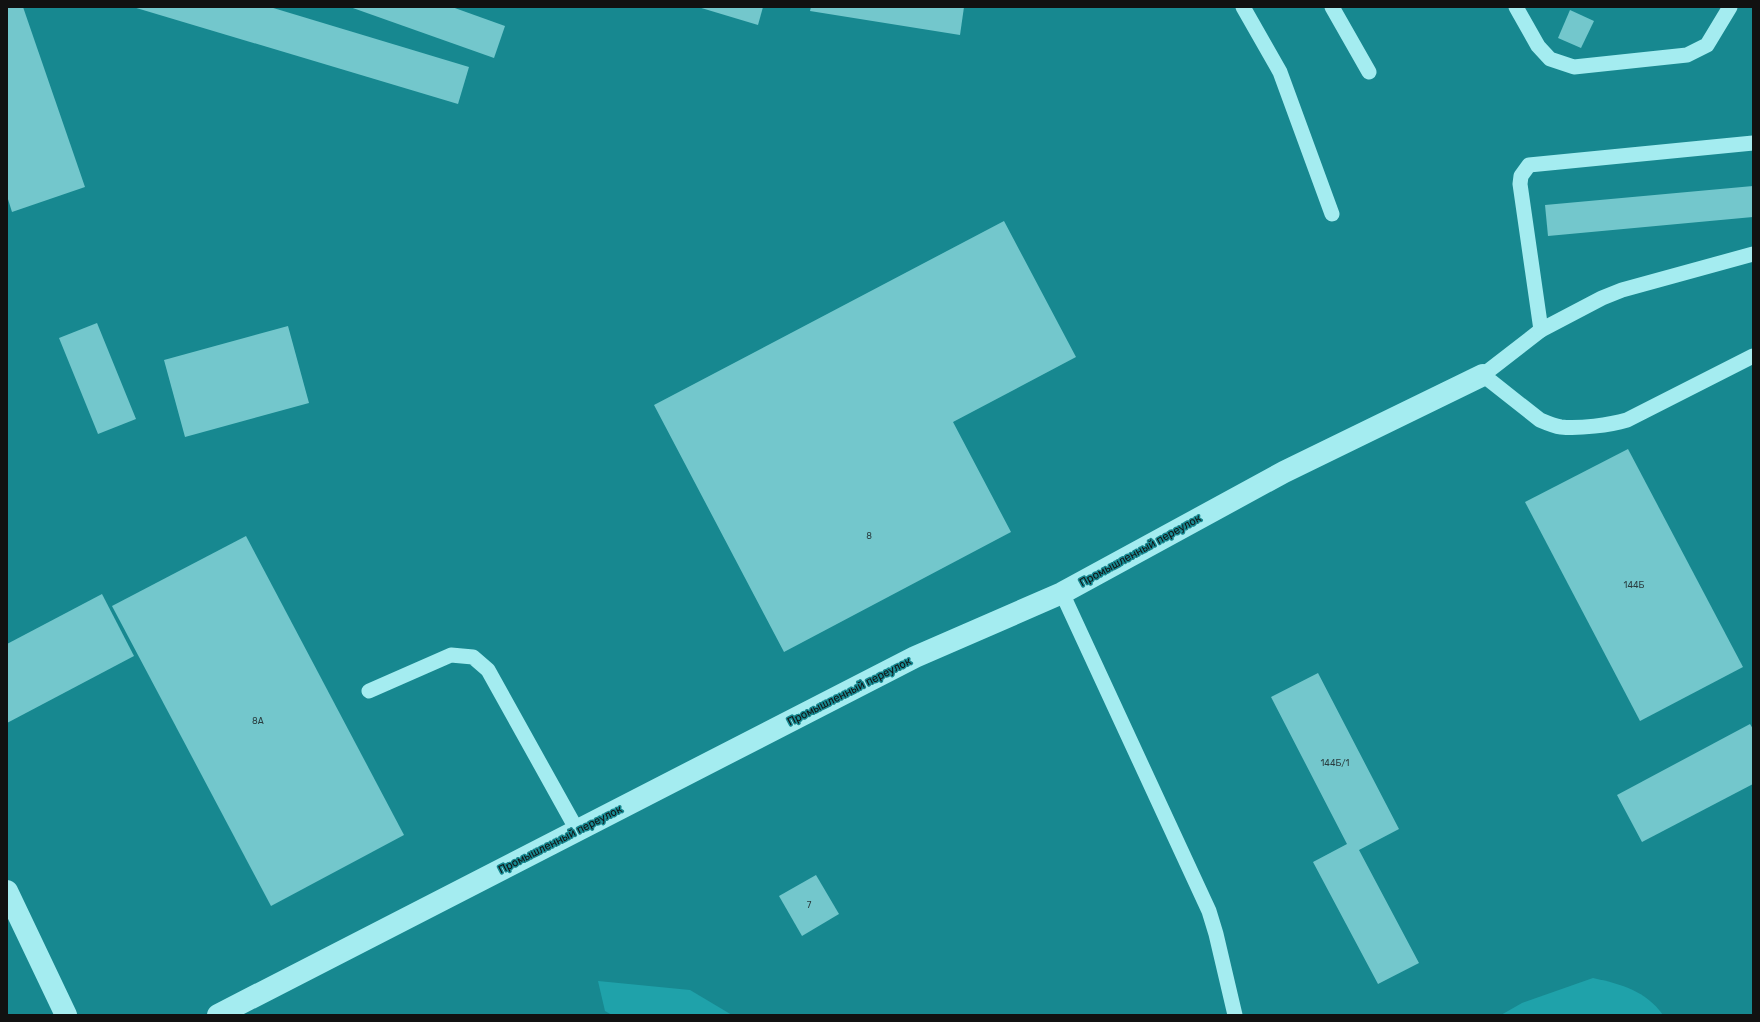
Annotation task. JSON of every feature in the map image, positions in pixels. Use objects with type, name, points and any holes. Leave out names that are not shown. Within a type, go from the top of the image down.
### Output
[{"type":"street","name":"Промышленный переулок","points":[[218,1015],[915,657],[1062,592],[1284,472],[1483,375]]},
{"type":"street","points":[[7,891],[66,1015]]},
{"type":"lane","points":[[1243,7],[1280,72],[1332,214]]},
{"type":"lane","points":[[1332,7],[1369,72]]},
{"type":"lane","points":[[1516,7],[1538,46],[1550,59],[1574,66],[1687,55],[1707,45],[1730,7]]},
{"type":"lane","points":[[1541,330],[1520,184],[1524,169],[1529,165],[1753,143]]},
{"type":"lane","points":[[1753,254],[1622,290],[1602,298],[1541,330],[1483,375],[1540,420],[1549,424],[1561,427],[1612,424],[1627,420],[1753,356]]},
{"type":"lane","points":[[1062,592],[1209,911],[1216,934],[1235,1015]]},
{"type":"lane","points":[[369,691],[450,655],[473,657],[488,670],[577,830]]},
{"type":"shaded area","points":[[1593,978],[1623,986],[1641,994],[1663,1015],[1501,1015],[1522,1003]]},
{"type":"shaded area","points":[[598,981],[690,990],[732,1015],[612,1015],[605,1011]]},
{"type":"building","points":[[7,7],[23,7],[85,187],[12,212],[7,196]]},
{"type":"building","points":[[133,7],[270,7],[469,67],[458,104]]},
{"type":"building","points":[[350,7],[452,7],[505,26],[494,58]]},
{"type":"building","points":[[698,7],[763,7],[758,25]]},
{"type":"building","points":[[811,7],[964,7],[960,35],[810,11]]},
{"type":"building","points":[[1570,10],[1594,21],[1581,48],[1558,38]]},
{"type":"building","points":[[1753,186],[1753,217],[1548,236],[1545,205]]},
{"type":"building","points":[[1004,221],[1076,357],[953,422],[1011,532],[784,652],[654,405]]},
{"type":"building","points":[[97,323],[136,419],[98,434],[59,338]]},
{"type":"building","points":[[288,326],[309,403],[185,437],[164,360]]},
{"type":"building","points":[[1628,449],[1743,667],[1640,721],[1525,502]]},
{"type":"building","points":[[246,536],[404,835],[271,906],[112,606]]},
{"type":"building","points":[[102,594],[134,656],[7,723],[7,644]]},
{"type":"building","points":[[1318,673],[1399,829],[1359,850],[1419,963],[1378,984],[1313,862],[1347,844],[1271,697]]},
{"type":"building","points":[[1750,724],[1753,729],[1753,784],[1642,842],[1617,795]]},
{"type":"building","points":[[816,875],[839,914],[802,936],[779,896]]}]
